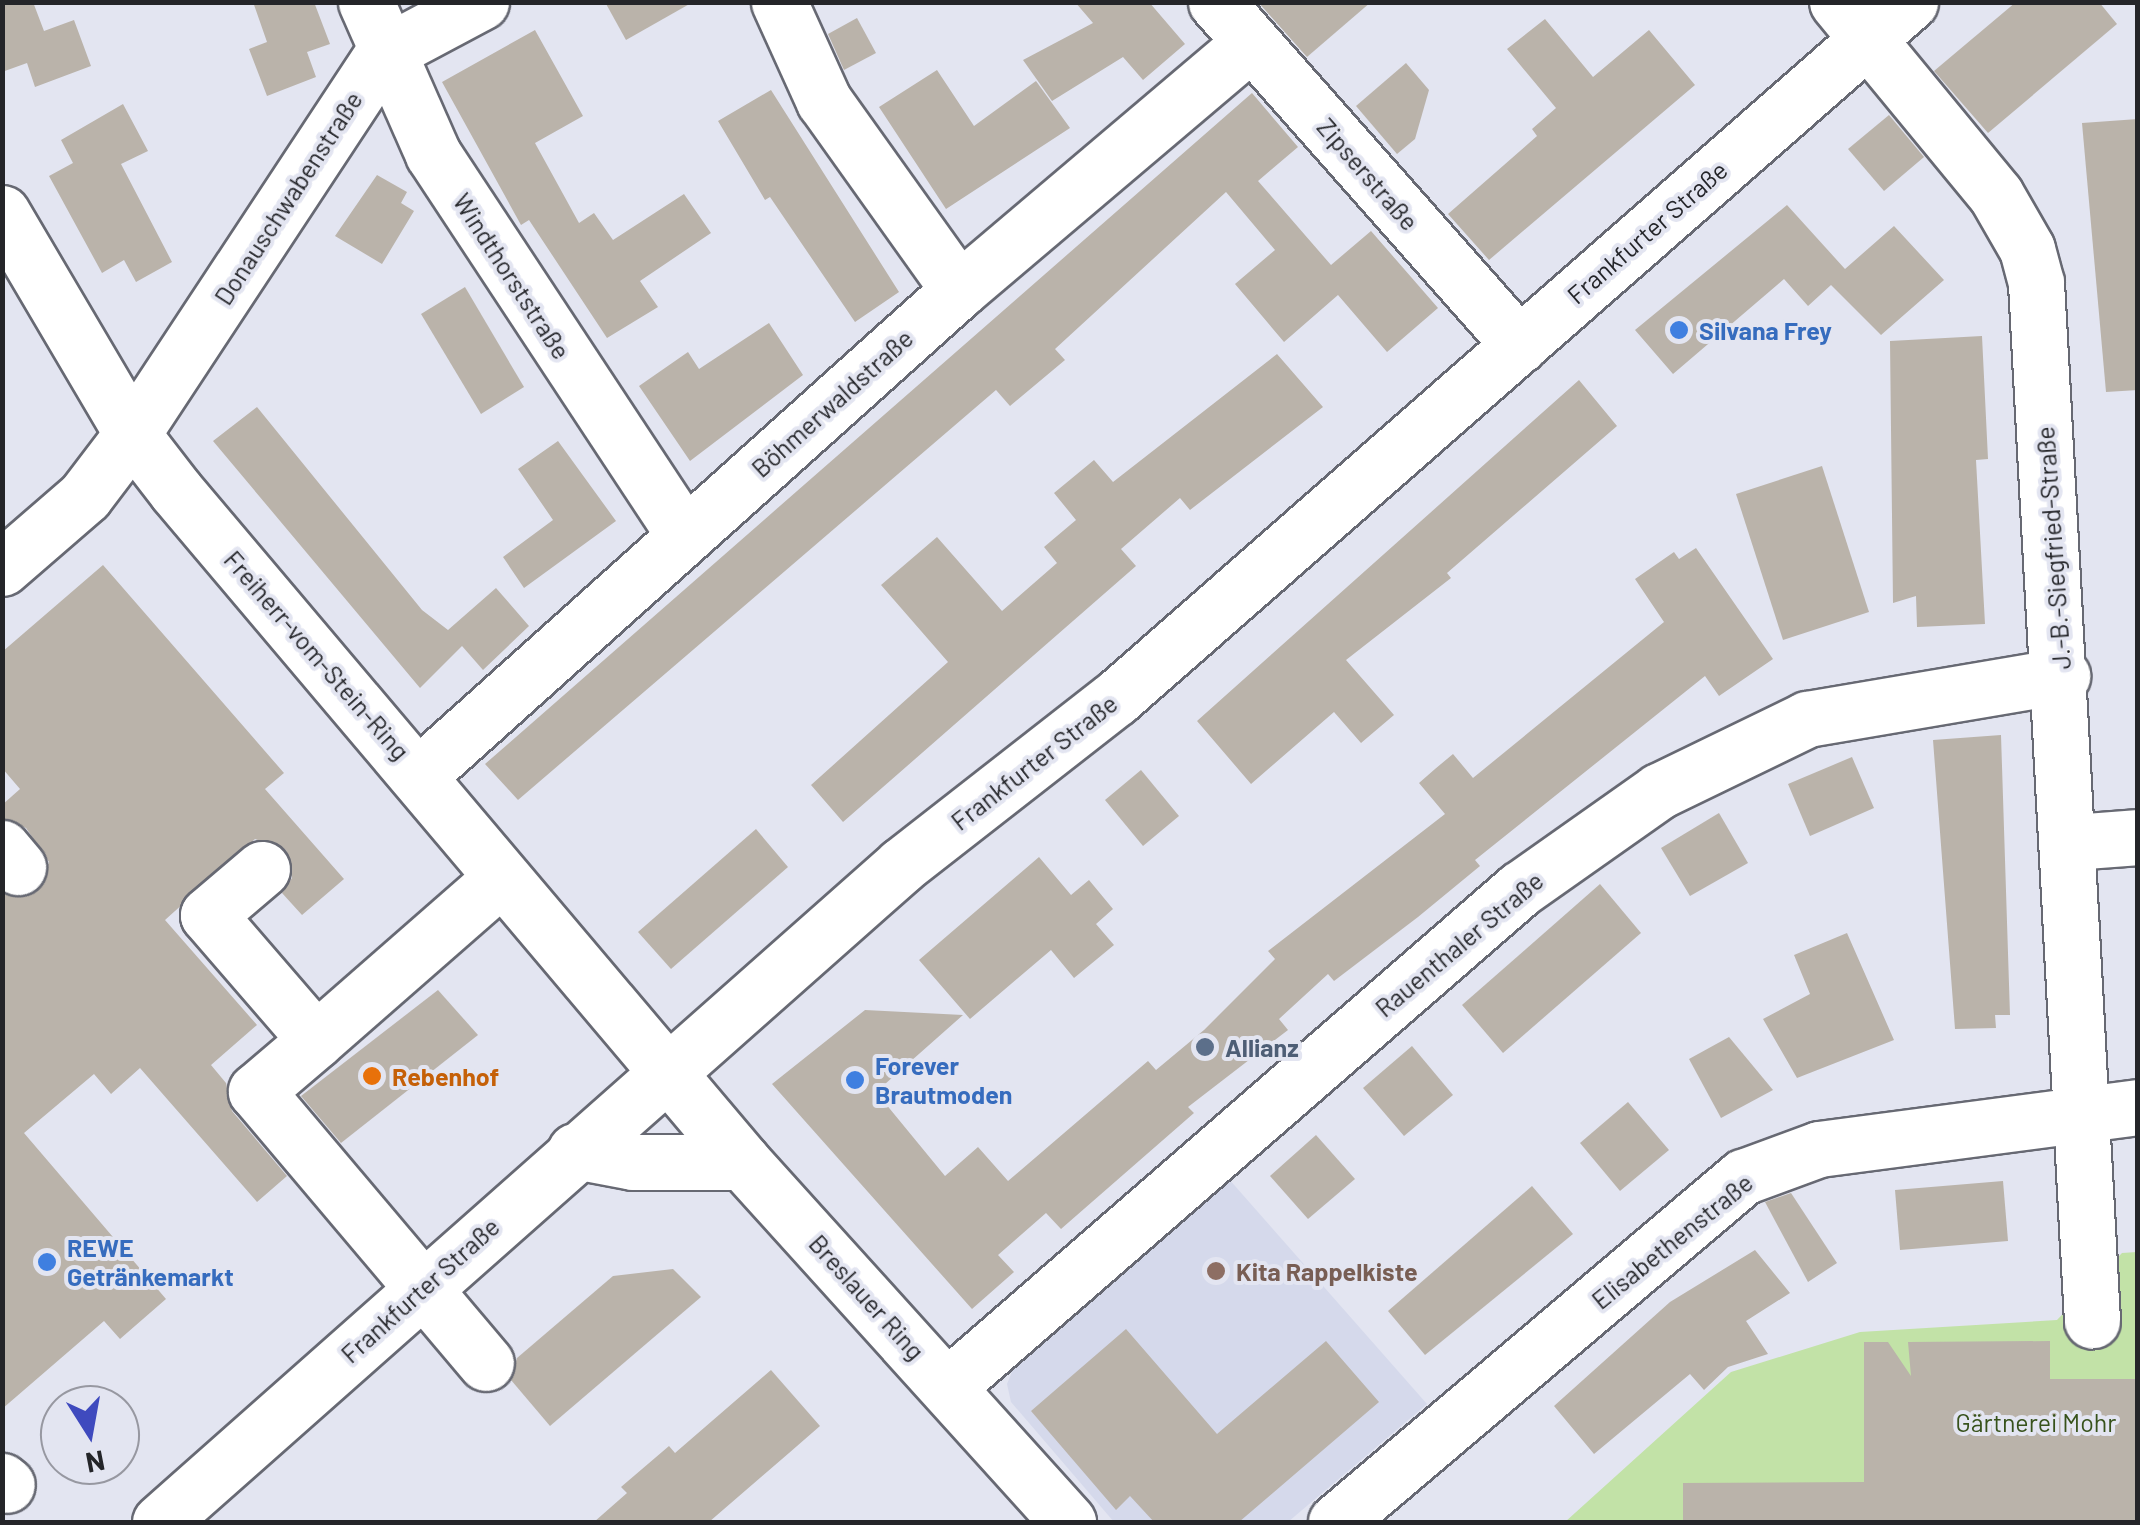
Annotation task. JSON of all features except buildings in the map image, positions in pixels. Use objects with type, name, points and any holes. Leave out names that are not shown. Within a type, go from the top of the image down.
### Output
[{"type":"street","name":"Windthorststraße","points":[[366,2],[383,54],[433,154],[684,534]]},
{"type":"street","name":"Donauschwabenstraße","points":[[2,568],[86,496],[132,434],[383,54],[481,2]]},
{"type":"street","points":[[779,2],[824,101],[959,290]]},
{"type":"street","name":"Frankfurter Straße","points":[[160,1522],[574,1151],[902,865],[1116,698],[1519,345],[1852,20],[1910,2]]},
{"type":"street","name":"J.-B.-Siegfried-Straße","points":[[1852,20],[1996,195],[2027,250],[2062,676],[2072,842],[2079,1113],[2092,1320]]},
{"type":"street","name":"Böhmerwaldstraße","points":[[420,774],[959,290],[1234,22]]},
{"type":"street","name":"Zipserstraße","points":[[1234,22],[1519,345]]},
{"type":"street","name":"Freiherr-vom-Stein-Ring","points":[[2,212],[132,434],[667,1072]]},
{"type":"street","name":"Rauenthaler Straße","points":[[948,1386],[1520,889],[1659,791],[1807,720],[2062,676]]},
{"type":"street","points":[[2072,842],[2138,836]]},
{"type":"street","points":[[262,869],[208,915],[316,1040]]},
{"type":"street","points":[[486,1363],[256,1090],[501,878]]},
{"type":"street","name":"Breslauer Ring","points":[[667,1072],[743,1162],[1068,1522]]},
{"type":"street","name":"Elisabethenstraße","points":[[1336,1522],[1743,1177],[1819,1149],[2138,1107]]},
{"type":"street","points":[[574,1151],[634,1162],[743,1162]]},
{"type":"shaded area","name":"Kita Rappelkiste","points":[[1228,1178],[1427,1404],[1288,1522],[1114,1522],[1011,1402],[1007,1384],[1015,1364]]},
{"type":"green space","name":"Gärtnerei Mohr","points":[[2137,1252],[2137,1522],[1565,1522],[1731,1372],[1860,1332],[2057,1320],[2122,1253]]},
{"type":"place","name":"Silvana Frey","points":[[1679,330]]},
{"type":"place","name":"Allianz","points":[[1205,1047]]},
{"type":"place","name":"Rebenhof","points":[[372,1076]]},
{"type":"place","name":"Forever Brautmoden","points":[[855,1080]]},
{"type":"place","name":"REWE Getränkemarkt","points":[[47,1262]]},
{"type":"place","name":"Kita Rappelkiste","points":[[1216,1271]]}]
